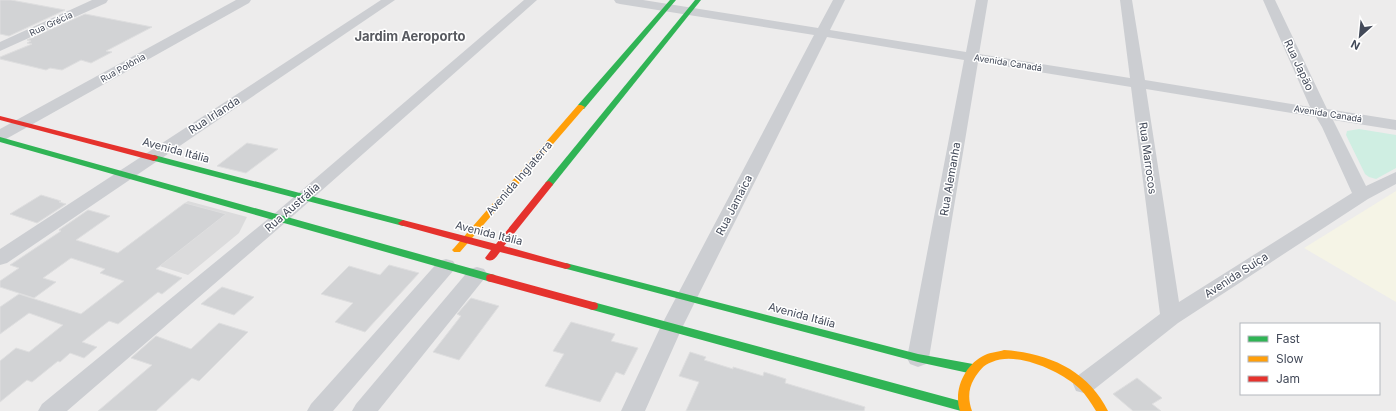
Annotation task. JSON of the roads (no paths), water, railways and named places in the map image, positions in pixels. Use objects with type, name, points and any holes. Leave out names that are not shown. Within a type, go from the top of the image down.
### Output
[{"type":"street","name":"Rua Grécia","points":[[0,47],[102,0]]},
{"type":"street","name":"Rua Polônia","points":[[0,138],[22,124],[245,0]]},
{"type":"street","name":"Rua Irlanda","points":[[0,258],[388,0]]},
{"type":"street","name":"Rua Austrália","points":[[50,411],[280,218],[531,0]]},
{"type":"street","name":"Avenida Canadá","points":[[620,0],[694,5],[822,33],[1396,125]]},
{"type":"street","name":"Rua Jamaica","points":[[633,411],[671,328],[839,0]]},
{"type":"street","name":"Rua Alemanha","points":[[918,358],[982,0]]},
{"type":"street","name":"Rua Marrocos","points":[[1126,0],[1171,317]]},
{"type":"street","name":"Rua Japão","points":[[1269,0],[1321,113],[1330,127],[1362,195]]},
{"type":"street","name":"Avenida Inglaterra","points":[[319,411],[446,266],[465,240],[670,4]]},
{"type":"street","points":[[364,411],[499,248],[694,5]]},
{"type":"street","name":"Avenida Itália","points":[[0,118],[152,156],[465,240],[918,358],[973,368]]},
{"type":"street","points":[[0,138],[446,266],[481,269],[671,328],[965,409],[962,390],[973,368],[985,360],[1001,356],[1019,355],[1038,359],[1063,369],[1084,384],[1100,405],[1102,411]]},
{"type":"street","name":"Avenida Suíça","points":[[1084,384],[1171,317],[1362,195],[1396,177]]},
{"type":"district","name":"Jardim Aeroporto","points":[[410,36]]}]
